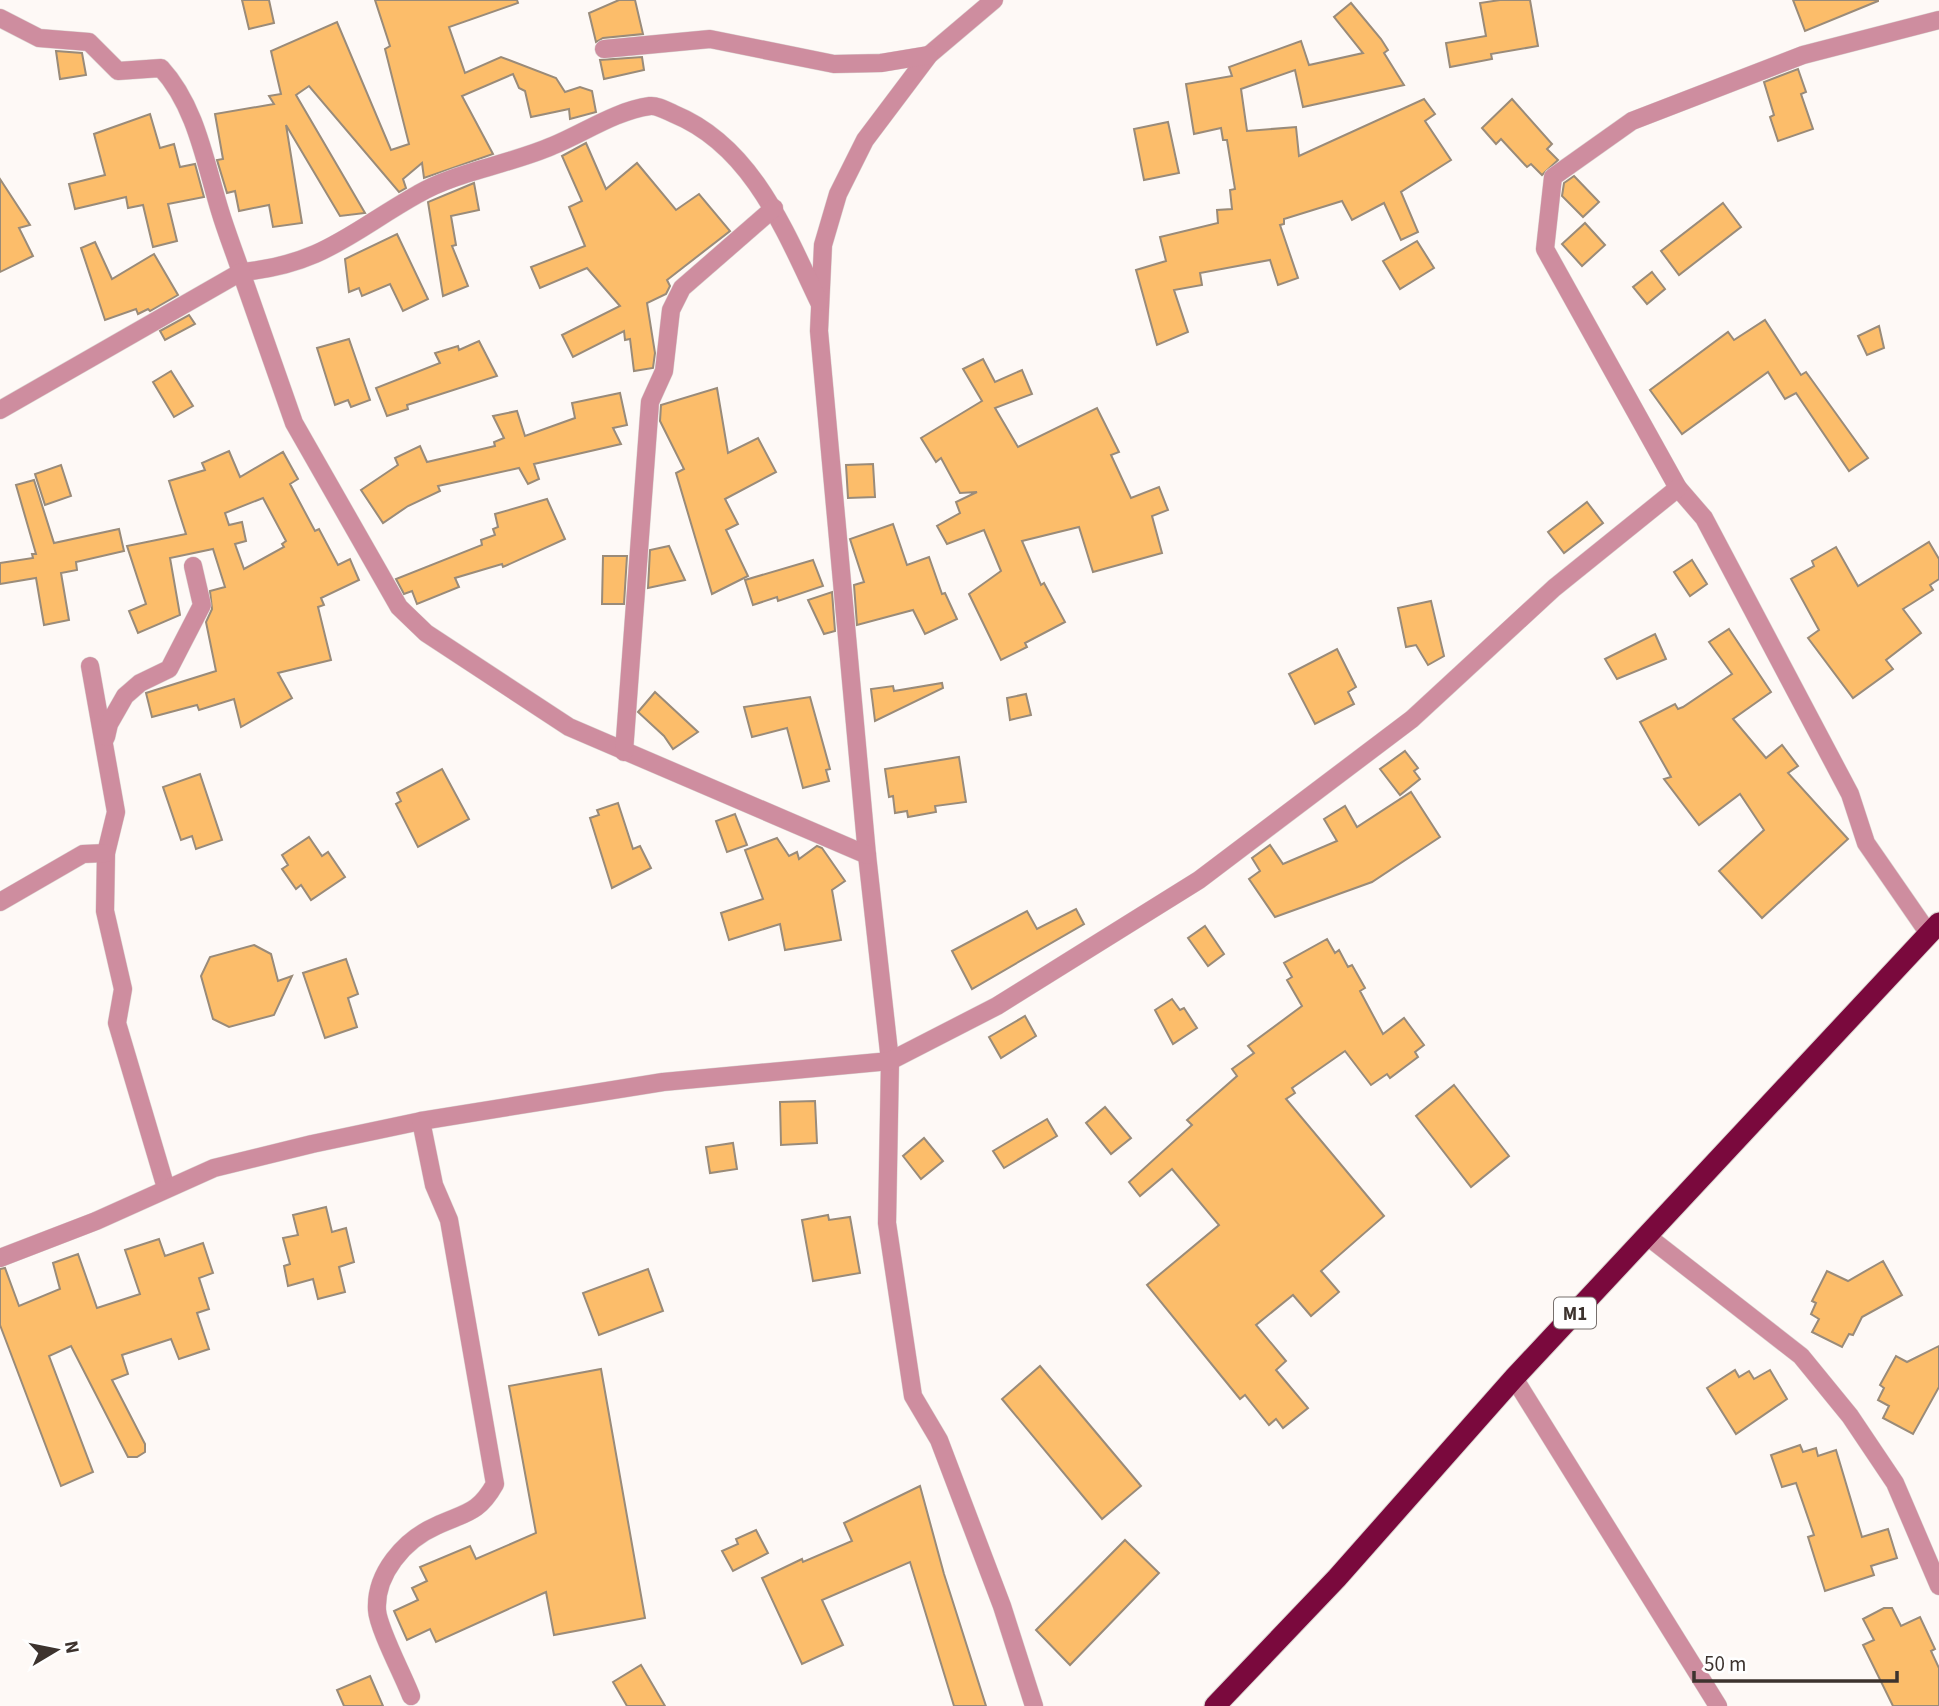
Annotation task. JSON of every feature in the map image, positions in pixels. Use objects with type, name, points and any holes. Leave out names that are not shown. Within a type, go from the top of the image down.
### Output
[{"type":"highway","name":"M1","points":[[1214,1706],[1337,1578],[1514,1378],[1934,928]]},
{"type":"street","points":[[993,0],[929,55],[864,139],[838,194],[823,245],[819,331],[867,855],[890,1062],[887,1223],[914,1396],[939,1440],[1002,1606],[1034,1706]]},
{"type":"street","points":[[0,18],[40,38],[89,42],[118,71],[161,68],[178,88],[206,161],[220,213],[294,424],[399,607],[426,634],[569,727],[796,822],[867,855]]},
{"type":"street","points":[[1934,928],[1866,843],[1850,794],[1704,518],[1678,488],[1545,249],[1553,177],[1632,121],[1803,55],[1939,20]]},
{"type":"street","points":[[604,49],[710,39],[834,64],[881,63],[929,55]]},
{"type":"street","points":[[0,410],[242,272],[275,269],[329,250],[420,192],[552,146],[606,120],[653,105],[693,122],[736,157],[774,208],[819,303]]},
{"type":"street","points":[[624,752],[650,402],[664,370],[671,310],[682,288],[774,208]]},
{"type":"street","points":[[0,1258],[96,1221],[214,1168],[421,1121],[663,1082],[890,1062],[997,1006],[1199,880],[1412,719],[1553,588],[1678,488]]},
{"type":"street","points":[[105,740],[109,724],[125,696],[140,682],[169,669],[202,605],[193,566]]},
{"type":"street","points":[[90,666],[116,812],[106,853],[105,911],[124,989],[117,1023],[166,1188]]},
{"type":"street","points":[[0,902],[83,854],[106,853]]},
{"type":"street","points":[[411,1696],[377,1611],[383,1578],[402,1548],[429,1529],[482,1506],[495,1484],[449,1220],[434,1185],[421,1121]]},
{"type":"street","points":[[1647,1236],[1801,1356],[1850,1416],[1895,1483],[1939,1586]]},
{"type":"street","points":[[1514,1378],[1718,1706]]},
{"type":"building","points":[[242,0],[269,0],[274,23],[249,29]]},
{"type":"building","points":[[375,0],[517,0],[518,3],[449,27],[465,73],[501,57],[556,78],[565,92],[580,87],[592,91],[596,112],[570,119],[569,109],[531,117],[525,91],[519,88],[513,74],[462,96],[493,154],[424,178],[422,163],[403,179],[406,188],[399,192],[309,86],[296,95],[365,213],[340,216],[286,125],[302,223],[273,227],[269,205],[239,211],[235,191],[227,193],[217,160],[223,159],[215,114],[274,104],[269,96],[281,94],[271,51],[337,22],[391,150],[409,144],[385,49],[390,46]]},
{"type":"building","points":[[619,0],[635,0],[643,34],[603,38],[596,42],[589,13]]},
{"type":"building","points":[[1530,0],[1538,46],[1491,54],[1492,59],[1450,67],[1446,43],[1486,36],[1480,3]]},
{"type":"building","points":[[1793,0],[1878,0],[1878,1],[1805,31]]},
{"type":"building","points":[[1351,3],[1381,39],[1388,50],[1384,53],[1404,85],[1303,107],[1295,70],[1241,89],[1247,131],[1296,127],[1299,156],[1424,99],[1435,114],[1425,121],[1451,160],[1401,192],[1418,232],[1401,240],[1384,203],[1352,220],[1342,201],[1284,219],[1284,224],[1280,225],[1298,278],[1278,285],[1270,260],[1200,273],[1202,285],[1174,290],[1188,332],[1157,345],[1136,270],[1166,261],[1160,237],[1218,223],[1217,210],[1232,209],[1230,190],[1235,189],[1227,140],[1223,140],[1221,128],[1194,134],[1186,84],[1232,76],[1229,67],[1301,41],[1309,65],[1363,53],[1334,17]]},
{"type":"building","points":[[56,51],[82,53],[86,75],[60,79]]},
{"type":"building","points":[[642,57],[644,70],[604,79],[600,60]]},
{"type":"building","points":[[1798,69],[1806,92],[1801,94],[1813,129],[1778,141],[1770,117],[1774,115],[1764,82]]},
{"type":"building","points":[[1512,99],[1552,144],[1547,149],[1558,160],[1542,175],[1531,164],[1527,167],[1501,139],[1496,144],[1482,128]]},
{"type":"building","points":[[150,114],[160,148],[174,144],[180,167],[195,164],[204,197],[168,204],[177,241],[153,247],[143,205],[128,208],[126,197],[75,209],[69,184],[105,175],[94,134]]},
{"type":"building","points":[[1168,122],[1179,173],[1144,180],[1134,129]]},
{"type":"building","points":[[586,143],[606,189],[637,163],[676,210],[699,194],[730,231],[667,280],[670,286],[666,294],[647,303],[655,353],[653,368],[634,371],[630,339],[625,340],[624,331],[573,357],[562,335],[620,306],[587,268],[540,288],[531,267],[585,246],[569,207],[582,201],[562,156]]},
{"type":"building","points":[[1574,176],[1599,202],[1583,217],[1562,196],[1564,183]]},
{"type":"building","points":[[0,179],[30,225],[19,228],[33,256],[0,272]]},
{"type":"building","points":[[474,183],[479,210],[451,216],[456,245],[452,246],[468,286],[443,296],[428,202]]},
{"type":"building","points":[[1723,203],[1741,227],[1679,275],[1661,251]]},
{"type":"building","points":[[1585,223],[1605,245],[1582,266],[1562,244]]},
{"type":"building","points":[[397,234],[428,299],[403,311],[390,284],[362,296],[359,288],[349,292],[345,259]]},
{"type":"building","points":[[1417,241],[1434,268],[1400,289],[1383,261]]},
{"type":"building","points":[[95,242],[112,279],[154,254],[178,295],[150,311],[148,309],[138,314],[136,309],[105,320],[81,248]]},
{"type":"building","points":[[1652,272],[1665,289],[1647,304],[1633,287]]},
{"type":"building","points":[[189,315],[195,324],[165,340],[160,331]]},
{"type":"building","points":[[1765,320],[1801,375],[1806,372],[1868,458],[1849,471],[1796,393],[1785,399],[1768,372],[1682,434],[1650,390],[1728,332],[1734,340]]},
{"type":"building","points":[[1879,326],[1884,348],[1867,355],[1858,336]]},
{"type":"building","points":[[349,339],[370,400],[351,407],[348,400],[335,405],[317,348]]},
{"type":"building","points":[[479,341],[497,376],[407,405],[408,409],[387,416],[376,388],[440,363],[435,353],[458,346],[459,350]]},
{"type":"building","points":[[983,359],[995,382],[1022,370],[1032,394],[995,408],[1018,447],[1097,408],[1119,452],[1111,455],[1131,498],[1159,487],[1168,510],[1152,516],[1162,553],[1093,572],[1079,527],[1022,541],[1041,585],[1044,583],[1065,622],[1025,643],[1027,647],[1001,660],[969,594],[1001,571],[984,530],[947,544],[937,526],[960,513],[956,502],[977,492],[960,493],[941,458],[936,462],[921,438],[982,401],[963,369]]},
{"type":"building","points":[[171,371],[193,406],[174,417],[153,382]]},
{"type":"building","points":[[717,388],[728,453],[758,438],[776,472],[725,499],[738,524],[726,530],[748,576],[712,594],[676,473],[684,469],[660,421],[661,405]]},
{"type":"building","points":[[620,393],[627,425],[613,428],[621,444],[534,464],[539,479],[528,484],[519,468],[438,486],[440,491],[408,506],[383,523],[361,490],[398,465],[395,458],[420,446],[427,462],[495,446],[494,442],[504,438],[493,416],[517,411],[525,436],[575,418],[572,403]]},
{"type":"building","points":[[229,451],[240,477],[283,452],[298,479],[290,484],[315,531],[319,529],[338,565],[350,559],[359,580],[321,598],[324,605],[318,607],[331,660],[278,673],[292,698],[241,727],[234,699],[199,710],[197,705],[152,717],[146,693],[216,671],[206,622],[212,609],[210,591],[225,587],[213,549],[170,558],[180,615],[138,633],[129,611],[146,604],[127,546],[186,534],[169,481],[205,470],[202,463]],"holes":[[[263,498],[286,541],[282,544],[284,547],[244,569],[235,544],[246,541],[242,522],[229,525],[225,513]]]},
{"type":"building","points":[[873,464],[875,497],[848,498],[846,465]]},
{"type":"building","points":[[61,465],[71,496],[45,505],[35,474]]},
{"type":"building","points":[[34,480],[54,543],[119,529],[124,551],[76,562],[77,570],[61,573],[69,620],[44,625],[36,578],[0,584],[0,563],[33,558],[32,554],[36,554],[16,485]]},
{"type":"building","points":[[547,499],[565,539],[503,567],[502,564],[455,578],[459,587],[417,604],[412,591],[404,594],[396,579],[482,545],[481,540],[495,535],[493,529],[498,527],[495,514]]},
{"type":"building","points":[[1587,502],[1603,523],[1564,553],[1548,532]]},
{"type":"building","points":[[893,524],[907,565],[929,557],[942,594],[945,593],[957,619],[925,634],[913,610],[857,625],[854,585],[864,582],[850,539]]},
{"type":"building","points":[[1929,542],[1939,559],[1939,579],[1930,585],[1933,590],[1903,609],[1921,633],[1886,660],[1893,669],[1853,698],[1808,638],[1819,630],[1791,579],[1814,566],[1812,561],[1836,547],[1858,586]]},
{"type":"building","points":[[669,546],[685,580],[648,588],[650,550]]},
{"type":"building","points":[[603,556],[627,556],[624,604],[602,604]]},
{"type":"building","points":[[813,560],[823,586],[778,601],[777,597],[753,605],[745,580]]},
{"type":"building","points":[[1692,560],[1707,584],[1690,596],[1674,572]]},
{"type":"building","points":[[832,592],[835,631],[824,634],[808,600]]},
{"type":"building","points":[[1431,601],[1444,656],[1428,665],[1416,645],[1406,647],[1398,608]]},
{"type":"building","points":[[1729,629],[1771,692],[1733,719],[1766,758],[1782,745],[1798,766],[1788,773],[1848,839],[1762,918],[1719,871],[1764,830],[1740,794],[1699,825],[1664,779],[1671,777],[1640,722],[1675,704],[1678,709],[1683,707],[1732,674],[1709,642]]},
{"type":"building","points":[[1655,634],[1666,659],[1617,679],[1605,659]]},
{"type":"building","points":[[1337,649],[1356,687],[1348,692],[1354,704],[1315,724],[1289,674]]},
{"type":"building","points":[[942,683],[943,688],[875,721],[871,689],[893,686],[894,691]]},
{"type":"building","points":[[655,692],[698,732],[673,749],[664,736],[638,712]]},
{"type":"building","points":[[1026,694],[1031,715],[1010,720],[1007,698]]},
{"type":"building","points":[[810,697],[830,769],[826,770],[829,781],[803,788],[787,728],[752,737],[744,707]]},
{"type":"building","points":[[1405,751],[1418,768],[1414,771],[1420,779],[1400,795],[1380,769]]},
{"type":"building","points":[[959,757],[966,802],[935,806],[936,812],[908,817],[907,811],[895,813],[893,796],[889,797],[885,769]]},
{"type":"building","points":[[442,769],[469,819],[418,847],[396,804],[401,801],[397,793]]},
{"type":"building","points":[[200,774],[222,840],[196,849],[192,836],[181,840],[163,787]]},
{"type":"building","points":[[1411,792],[1440,837],[1372,882],[1275,917],[1249,879],[1260,871],[1252,858],[1270,845],[1283,864],[1337,841],[1324,819],[1345,806],[1357,827]]},
{"type":"building","points":[[618,803],[633,849],[640,846],[651,868],[612,888],[590,818],[599,815],[597,810]]},
{"type":"building","points":[[735,814],[747,845],[727,852],[716,821]]},
{"type":"building","points":[[309,837],[322,856],[328,852],[345,877],[311,900],[301,885],[296,889],[282,869],[288,865],[282,855]]},
{"type":"building","points":[[777,838],[789,856],[797,852],[799,859],[817,846],[822,848],[845,881],[832,890],[841,940],[785,950],[780,924],[729,940],[721,913],[763,899],[745,850]]},
{"type":"building","points":[[1076,909],[1084,924],[972,989],[952,951],[1027,911],[1037,929]]},
{"type":"building","points":[[1205,926],[1224,954],[1208,966],[1188,938]]},
{"type":"building","points":[[1327,939],[1335,953],[1339,950],[1348,967],[1352,965],[1365,988],[1360,991],[1383,1034],[1404,1018],[1424,1045],[1415,1052],[1418,1057],[1390,1078],[1387,1074],[1371,1085],[1345,1051],[1292,1088],[1295,1093],[1286,1099],[1384,1216],[1321,1271],[1339,1292],[1311,1316],[1293,1295],[1256,1325],[1286,1361],[1276,1370],[1308,1408],[1283,1428],[1276,1419],[1269,1425],[1245,1395],[1240,1399],[1147,1285],[1219,1225],[1172,1169],[1140,1196],[1129,1182],[1192,1125],[1187,1120],[1237,1076],[1232,1069],[1254,1053],[1248,1046],[1302,1006],[1287,980],[1292,977],[1284,963]]},
{"type":"building","points":[[254,945],[271,954],[278,981],[292,976],[274,1015],[229,1027],[213,1019],[201,976],[210,957]]},
{"type":"building","points":[[346,959],[358,994],[348,998],[357,1027],[325,1038],[303,973]]},
{"type":"building","points":[[1172,999],[1180,1010],[1184,1008],[1197,1028],[1173,1044],[1155,1010]]},
{"type":"building","points":[[1025,1016],[1036,1036],[1001,1058],[989,1037]]},
{"type":"building","points":[[1454,1085],[1509,1156],[1471,1187],[1416,1116]]},
{"type":"building","points":[[815,1101],[817,1143],[781,1145],[780,1102]]},
{"type":"building","points":[[1105,1107],[1131,1138],[1111,1154],[1086,1123]]},
{"type":"building","points":[[1047,1119],[1057,1136],[1004,1168],[993,1151]]},
{"type":"building","points":[[924,1138],[943,1161],[921,1179],[903,1156]]},
{"type":"building","points":[[733,1143],[737,1169],[710,1173],[706,1147]]},
{"type":"building","points":[[326,1207],[332,1232],[346,1228],[354,1262],[339,1267],[345,1292],[318,1299],[313,1279],[288,1286],[284,1266],[290,1264],[283,1238],[298,1235],[293,1215]]},
{"type":"building","points":[[828,1215],[829,1220],[850,1217],[860,1273],[813,1281],[802,1220]]},
{"type":"building","points":[[159,1239],[165,1256],[203,1243],[213,1273],[199,1278],[209,1309],[197,1313],[209,1349],[179,1359],[171,1339],[122,1355],[128,1374],[112,1380],[145,1444],[145,1452],[137,1457],[128,1457],[71,1346],[49,1356],[93,1472],[61,1486],[0,1325],[0,1269],[5,1268],[19,1306],[60,1289],[53,1263],[78,1254],[97,1308],[140,1294],[125,1250]]},
{"type":"building","points":[[1883,1261],[1902,1295],[1862,1317],[1853,1335],[1849,1334],[1842,1347],[1812,1332],[1819,1319],[1811,1314],[1816,1303],[1812,1301],[1827,1271],[1848,1281]]},
{"type":"building","points":[[648,1269],[663,1311],[599,1335],[583,1293]]},
{"type":"building","points":[[1939,1346],[1939,1387],[1913,1434],[1883,1418],[1889,1406],[1878,1400],[1884,1388],[1880,1385],[1896,1356],[1907,1362]]},
{"type":"building","points":[[1040,1366],[1141,1486],[1102,1519],[1002,1399]]},
{"type":"building","points":[[601,1369],[645,1618],[554,1635],[546,1592],[436,1642],[430,1629],[407,1640],[394,1611],[418,1600],[412,1588],[427,1581],[420,1567],[470,1546],[476,1559],[536,1533],[509,1386]]},
{"type":"building","points":[[1735,1370],[1739,1377],[1749,1371],[1754,1379],[1770,1370],[1787,1399],[1736,1434],[1707,1388]]},
{"type":"building","points":[[1800,1445],[1803,1452],[1816,1448],[1818,1456],[1836,1450],[1862,1537],[1888,1529],[1897,1558],[1871,1566],[1874,1575],[1825,1591],[1808,1537],[1814,1535],[1796,1483],[1782,1487],[1771,1455]]},
{"type":"building","points":[[920,1486],[944,1574],[986,1706],[954,1706],[910,1562],[822,1600],[843,1645],[802,1664],[762,1578],[802,1559],[803,1562],[852,1541],[844,1523]]},
{"type":"building","points":[[756,1530],[768,1553],[733,1571],[722,1551],[738,1544],[736,1539]]},
{"type":"building","points":[[1125,1540],[1159,1573],[1070,1665],[1036,1630]]},
{"type":"building","points":[[1884,1608],[1892,1608],[1901,1626],[1920,1617],[1935,1649],[1931,1651],[1939,1668],[1939,1706],[1893,1706],[1863,1645],[1874,1640],[1863,1619]]},
{"type":"building","points":[[641,1665],[665,1706],[627,1706],[613,1682]]},
{"type":"building","points":[[370,1676],[383,1706],[344,1706],[337,1690]]}]
